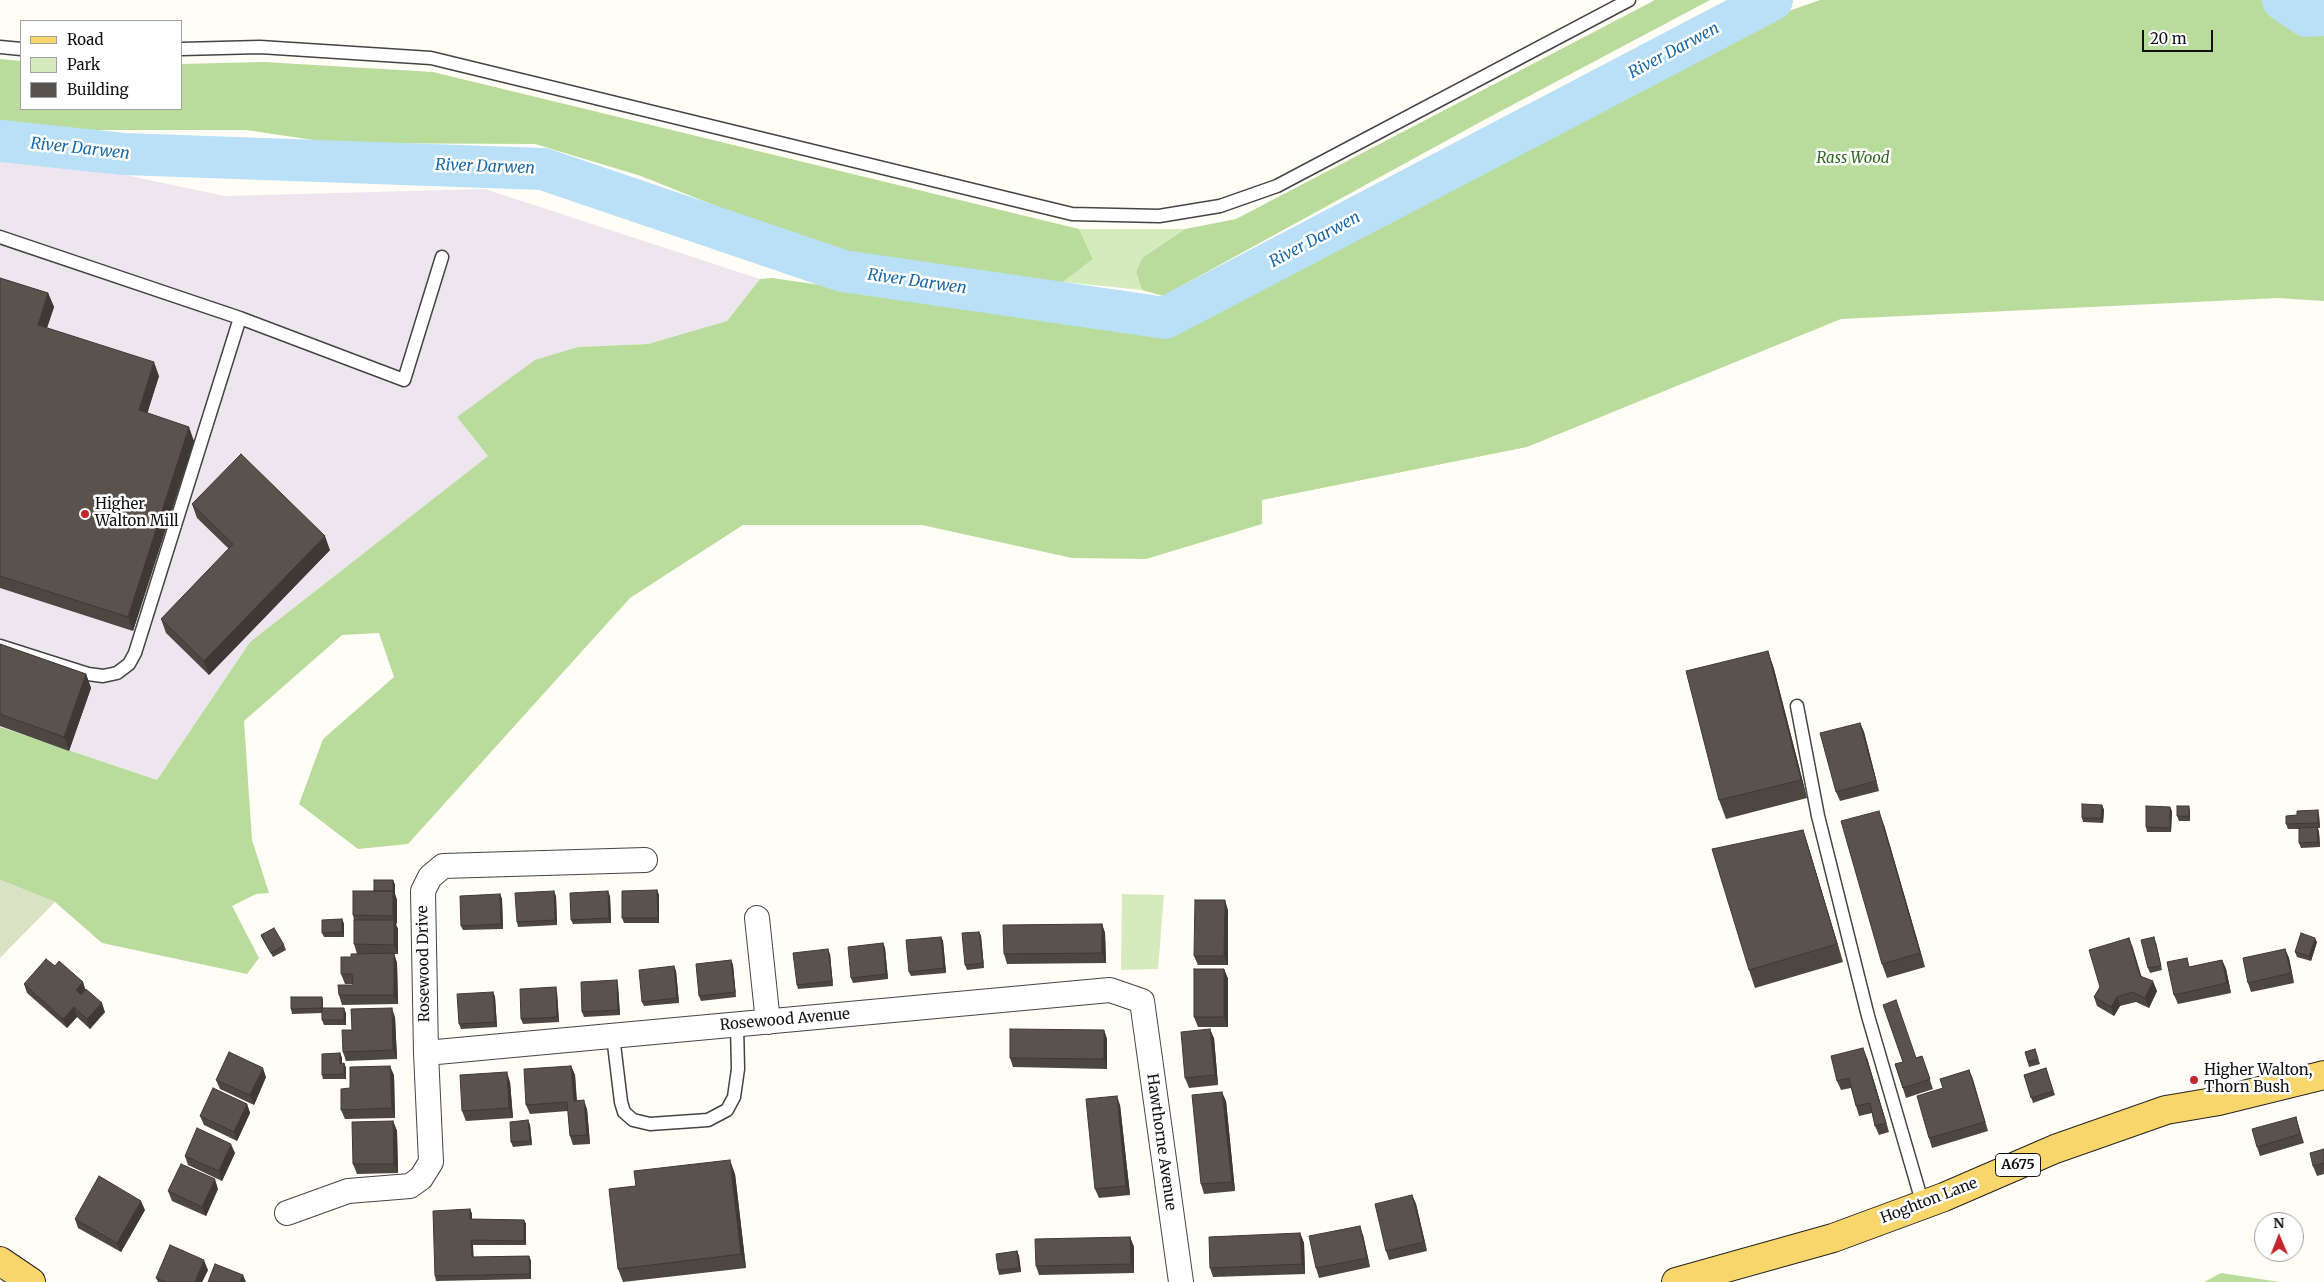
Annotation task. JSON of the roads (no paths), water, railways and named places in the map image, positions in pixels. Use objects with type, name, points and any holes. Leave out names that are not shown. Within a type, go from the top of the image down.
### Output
[{"type":"main road","name":"Hoghton Lane","points":[[1676,1282],[1833,1238],[1923,1205],[2055,1149],[2166,1110],[2219,1101],[2324,1075]]},
{"type":"main road","points":[[0,1261],[31,1282]]},
{"type":"street","name":"Rosewood Drive","points":[[287,1213],[348,1191],[410,1186],[422,1178],[431,1162],[426,1053],[423,891],[430,877],[443,866],[645,860]]},
{"type":"street","points":[[758,918],[768,1022]]},
{"type":"street","name":"Rosewood Avenue","points":[[426,1053],[1110,990],[1142,1001]]},
{"type":"street","name":"Hawthorne Avenue","points":[[1142,1001],[1181,1282]]},
{"type":"lane","points":[[182,49],[260,47],[432,58],[1072,214],[1158,216],[1220,206],[1277,186],[1629,0]]},
{"type":"lane","points":[[0,47],[20,49]]},
{"type":"lane","points":[[0,237],[240,318],[404,380],[442,257]]},
{"type":"lane","points":[[0,646],[96,675],[117,673],[129,664],[138,644],[240,318]]},
{"type":"lane","points":[[1798,706],[1818,816],[1868,1016],[1923,1205]]},
{"type":"lane","points":[[614,1036],[621,1102],[624,1112],[633,1120],[650,1124],[708,1120],[727,1110],[734,1098],[738,1069],[738,1024]]},
{"type":"waterway","name":"River Darwen","points":[[0,141],[124,154],[543,169],[843,271],[1165,318],[1772,0]]},
{"type":"waterway","name":"River Darwen","points":[[2283,0],[2307,16],[2324,15]]},
{"type":"place","name":"Higher Walton Mill","points":[[85,514]]},
{"type":"place","name":"Higher Walton, Thorn Bush","points":[[2194,1080]]},
{"type":"park label","name":"Rass Wood","points":[[1853,159]]}]
